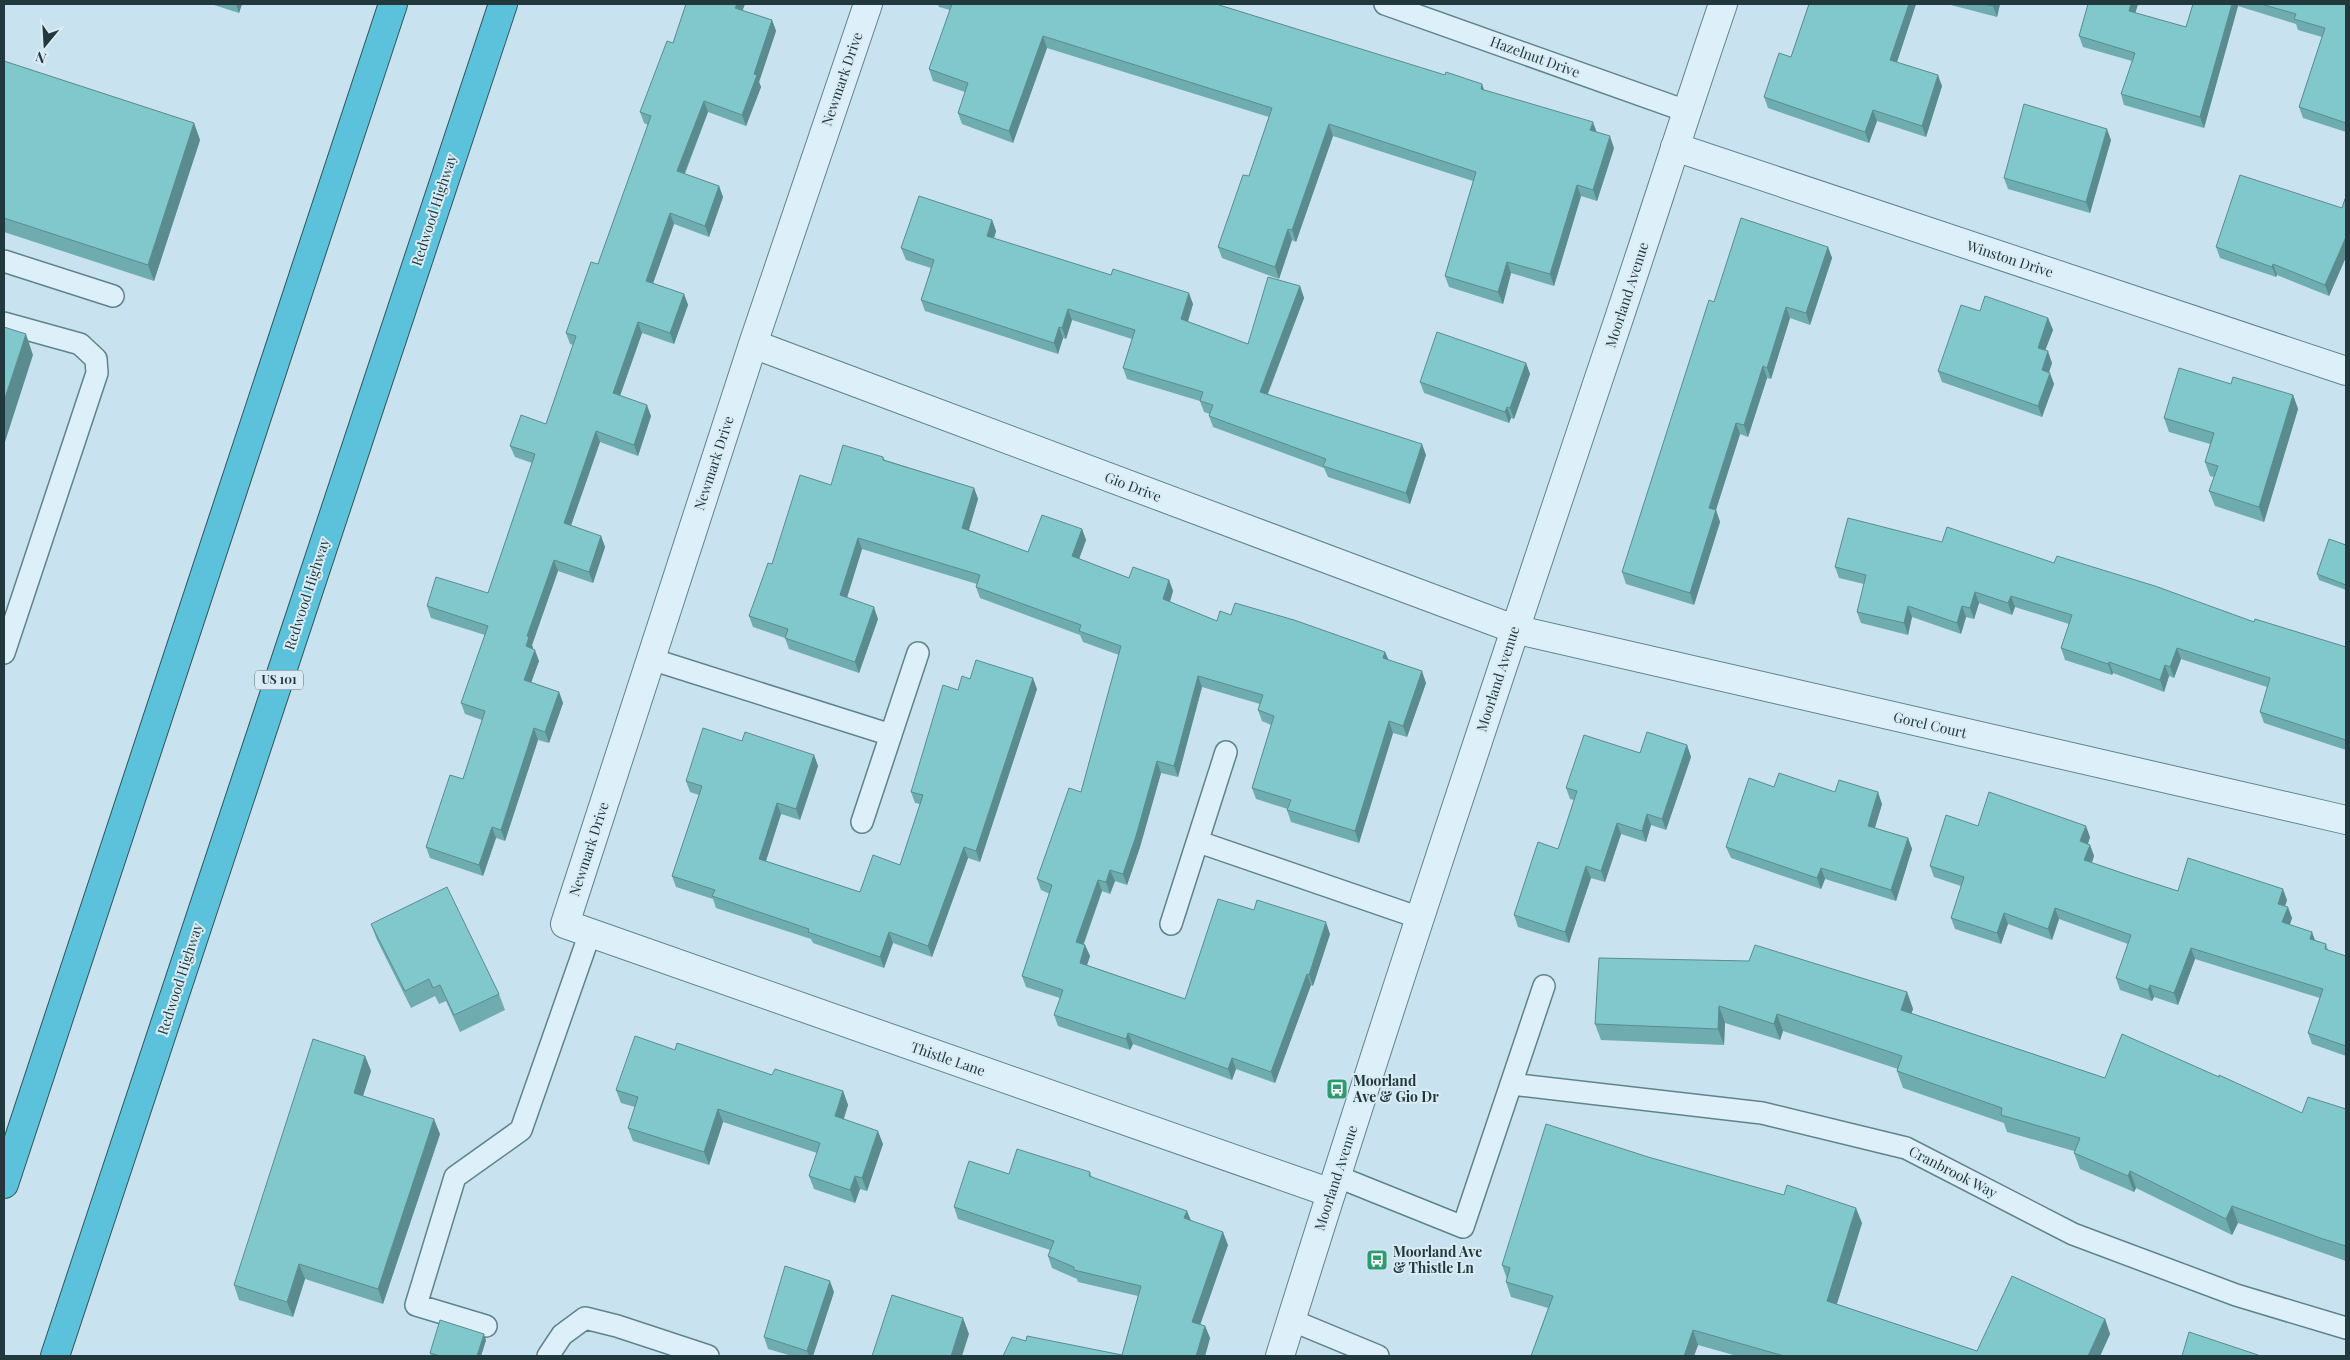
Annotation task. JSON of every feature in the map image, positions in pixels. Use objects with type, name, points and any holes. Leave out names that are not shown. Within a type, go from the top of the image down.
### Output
[{"type":"highway","points":[[4,1184],[393,4]]},
{"type":"highway","name":"Redwood Highway","points":[[55,1356],[503,4]]},
{"type":"street","name":"Newmark Drive","points":[[565,924],[753,344],[868,4]]},
{"type":"street","name":"Moorland Avenue","points":[[1280,1356],[1333,1185],[1514,629],[1723,4]]},
{"type":"street","name":"Winston Drive","points":[[1674,147],[2346,372]]},
{"type":"street","name":"Gio Drive","points":[[753,344],[1514,629]]},
{"type":"street","name":"Gorel Court","points":[[1514,629],[2346,820]]},
{"type":"street","name":"Thistle Lane","points":[[565,924],[1333,1185]]},
{"type":"lane","name":"Hazelnut Drive","points":[[1385,4],[1686,111]]},
{"type":"lane","points":[[4,261],[113,296]]},
{"type":"lane","points":[[4,323],[80,344],[96,359],[97,373],[4,654]]},
{"type":"lane","points":[[862,822],[918,653]]},
{"type":"lane","points":[[651,659],[891,735]]},
{"type":"lane","points":[[1171,924],[1199,842],[1226,752]]},
{"type":"lane","points":[[1199,842],[1420,918]]},
{"type":"lane","points":[[486,1326],[416,1305],[455,1177],[521,1130],[590,933]]},
{"type":"lane","points":[[1333,1185],[1463,1227],[1544,986]]},
{"type":"lane","name":"Cranbrook Way","points":[[1511,1084],[1762,1113],[1906,1148],[2073,1234],[2236,1295],[2346,1328]]},
{"type":"lane","points":[[548,1356],[562,1335],[585,1318],[617,1326],[708,1356]]},
{"type":"lane","points":[[1292,1320],[1378,1356]]},
{"type":"building","points":[[686,4],[737,4],[735,8],[772,20],[754,74],[757,75],[742,115],[704,101],[677,171],[719,186],[705,226],[670,213],[646,281],[684,294],[670,333],[638,322],[613,393],[647,405],[634,445],[596,431],[564,523],[601,536],[589,572],[554,560],[527,636],[529,637],[526,646],[535,650],[524,680],[559,692],[545,732],[534,728],[501,830],[492,827],[479,865],[426,847],[450,775],[463,779],[485,711],[461,703],[488,626],[427,606],[436,577],[488,593],[535,454],[510,446],[521,415],[546,424],[576,336],[566,333],[591,262],[598,264],[651,116],[640,112],[667,41],[673,43]]},
{"type":"building","points":[[952,4],[1216,4],[1445,75],[1446,72],[1482,84],[1481,89],[1593,122],[1590,130],[1610,136],[1593,190],[1577,185],[1550,274],[1507,262],[1498,292],[1445,276],[1476,172],[1329,124],[1292,230],[1288,229],[1275,267],[1218,247],[1243,175],[1249,176],[1272,108],[1043,36],[1009,131],[958,113],[968,83],[929,69]]},
{"type":"building","points":[[1809,4],[1909,4],[1890,60],[1938,75],[1922,126],[1873,110],[1865,132],[1764,97],[1779,53],[1791,57]]},
{"type":"building","points":[[2088,4],[2131,4],[2129,11],[2186,27],[2193,4],[2232,4],[2200,117],[2121,94],[2135,53],[2079,36]]},
{"type":"building","points":[[2261,4],[2346,4],[2346,123],[2299,107],[2325,28],[2294,19],[2296,14]]},
{"type":"building","points":[[4,61],[194,123],[148,265],[4,218]]},
{"type":"building","points":[[2024,104],[2107,129],[2086,202],[2004,178]]},
{"type":"building","points":[[2240,175],[2342,208],[2346,196],[2346,237],[2325,285],[2273,264],[2272,267],[2216,247]]},
{"type":"building","points":[[919,196],[992,220],[987,236],[1111,275],[1113,269],[1189,293],[1181,319],[1248,344],[1268,277],[1300,286],[1260,392],[1422,444],[1406,493],[1323,466],[1326,459],[1209,416],[1213,405],[1200,401],[1203,392],[1123,368],[1135,330],[1068,309],[1062,328],[1059,327],[1054,343],[921,300],[934,260],[901,248]]},
{"type":"building","points":[[1741,218],[1828,247],[1806,313],[1786,307],[1767,368],[1763,366],[1744,425],[1736,423],[1709,508],[1716,510],[1690,593],[1622,572],[1709,300],[1714,302]]},
{"type":"building","points":[[1985,296],[2048,318],[2038,348],[2048,351],[2042,370],[2050,373],[2038,406],[1938,371],[1961,305],[1980,311]]},
{"type":"building","points":[[4,327],[26,334],[4,401]]},
{"type":"building","points":[[1437,332],[1526,363],[1510,408],[1507,407],[1505,412],[1420,382]]},
{"type":"building","points":[[2179,368],[2231,384],[2233,377],[2293,395],[2259,507],[2209,491],[2218,466],[2205,462],[2214,433],[2164,418]]},
{"type":"building","points":[[843,445],[883,457],[883,460],[974,488],[962,528],[1028,552],[1042,515],[1082,529],[1072,556],[1129,578],[1133,567],[1169,580],[1163,599],[1217,621],[1220,611],[1231,615],[1235,603],[1294,620],[1385,652],[1383,658],[1422,671],[1403,726],[1389,721],[1355,831],[1287,810],[1291,800],[1252,788],[1274,716],[1258,710],[1263,695],[1198,676],[1174,766],[1157,761],[1123,874],[1110,870],[1106,882],[1098,880],[1076,942],[1085,945],[1080,963],[1185,999],[1218,899],[1254,910],[1257,900],[1326,922],[1309,975],[1307,974],[1271,1072],[1232,1058],[1228,1069],[1128,1033],[1126,1039],[1054,1015],[1063,990],[1022,976],[1052,885],[1037,879],[1069,788],[1081,792],[1121,646],[1079,631],[1081,625],[976,587],[980,575],[858,538],[840,595],[874,607],[855,662],[785,638],[788,629],[749,616],[768,563],[772,564],[800,475],[831,485]]},
{"type":"building","points":[[1848,518],[1942,542],[1947,527],[2054,563],[2057,556],[2155,586],[2254,622],[2255,619],[2346,647],[2346,740],[2260,712],[2270,678],[2177,648],[2170,667],[2165,665],[2160,680],[2061,648],[2072,615],[2011,596],[2008,603],[1975,592],[1970,608],[1962,606],[1957,623],[1908,606],[1904,623],[1857,612],[1866,575],[1835,567]]},
{"type":"building","points":[[2329,539],[2346,545],[2346,585],[2317,574]]},
{"type":"building","points":[[976,660],[1033,678],[976,851],[964,847],[928,946],[889,932],[880,957],[808,932],[809,929],[712,896],[715,890],[672,876],[702,786],[686,781],[703,728],[742,741],[745,732],[814,755],[796,809],[777,803],[759,859],[860,892],[873,855],[900,865],[923,795],[911,792],[943,685],[958,690],[962,676],[970,679]]},
{"type":"building","points":[[1647,732],[1687,745],[1662,819],[1647,814],[1642,831],[1617,823],[1601,871],[1586,866],[1565,932],[1514,915],[1538,842],[1558,849],[1577,791],[1566,788],[1584,735],[1640,753]]},
{"type":"building","points":[[1779,773],[1835,792],[1839,780],[1878,792],[1868,826],[1908,838],[1891,890],[1821,868],[1817,878],[1726,847],[1749,778],[1774,787]]},
{"type":"building","points":[[1989,792],[2086,826],[2080,841],[2090,845],[2084,860],[2131,876],[2178,891],[2188,858],[2283,889],[2278,904],[2288,907],[2282,922],[2312,932],[2310,939],[2326,944],[2325,949],[2346,956],[2346,1046],[2308,1033],[2323,989],[2191,948],[2174,993],[2150,985],[2148,990],[2116,978],[2131,935],[2055,908],[2048,929],[2004,913],[1997,933],[1951,918],[1964,877],[1930,866],[1946,815],[1978,826]]},
{"type":"building","points":[[447,887],[499,994],[454,1015],[440,985],[433,988],[429,979],[405,991],[371,924]]},
{"type":"building","points":[[1755,945],[1907,992],[1901,1010],[2105,1078],[2122,1034],[2302,1113],[2308,1097],[2346,1109],[2346,1246],[2232,1206],[2226,1219],[2130,1171],[2128,1176],[2074,1153],[2080,1138],[2001,1115],[2002,1108],[1897,1071],[1902,1056],[1777,1014],[1774,1024],[1719,1006],[1718,1029],[1595,1024],[1599,958],[1749,961]]},
{"type":"building","points":[[635,1036],[675,1050],[677,1043],[772,1075],[775,1069],[843,1091],[835,1116],[878,1131],[862,1178],[855,1176],[850,1190],[809,1176],[820,1143],[718,1109],[704,1152],[628,1128],[638,1097],[616,1090]]},
{"type":"building","points":[[313,1039],[365,1056],[354,1093],[434,1119],[378,1289],[299,1264],[287,1302],[234,1285]]},
{"type":"building","points":[[1546,1124],[1648,1157],[1784,1195],[1787,1185],[1856,1208],[1827,1301],[1977,1351],[2012,1276],[2105,1319],[2088,1356],[1784,1356],[1693,1330],[1684,1356],[1531,1356],[1553,1296],[1506,1282],[1510,1268],[1502,1265]]},
{"type":"building","points":[[1017,1149],[1090,1172],[1089,1176],[1187,1211],[1184,1218],[1223,1232],[1192,1322],[1205,1326],[1196,1356],[1003,1356],[1012,1337],[1026,1341],[1027,1336],[1122,1355],[1141,1286],[1074,1270],[1074,1267],[1048,1256],[1054,1241],[954,1207],[969,1161],[1009,1174]]},
{"type":"building","points":[[785,1266],[830,1281],[807,1351],[764,1337]]},
{"type":"building","points":[[892,1295],[963,1318],[951,1356],[872,1356]]},
{"type":"building","points":[[440,1320],[484,1334],[477,1356],[440,1356],[430,1353]]},
{"type":"building","points":[[2189,1332],[2261,1356],[2182,1356]]},
{"type":"place","name":"Moorland Ave & Gio Dr","points":[[1337,1089]]},
{"type":"place","name":"Moorland Ave & Thistle Ln","points":[[1377,1260]]}]
